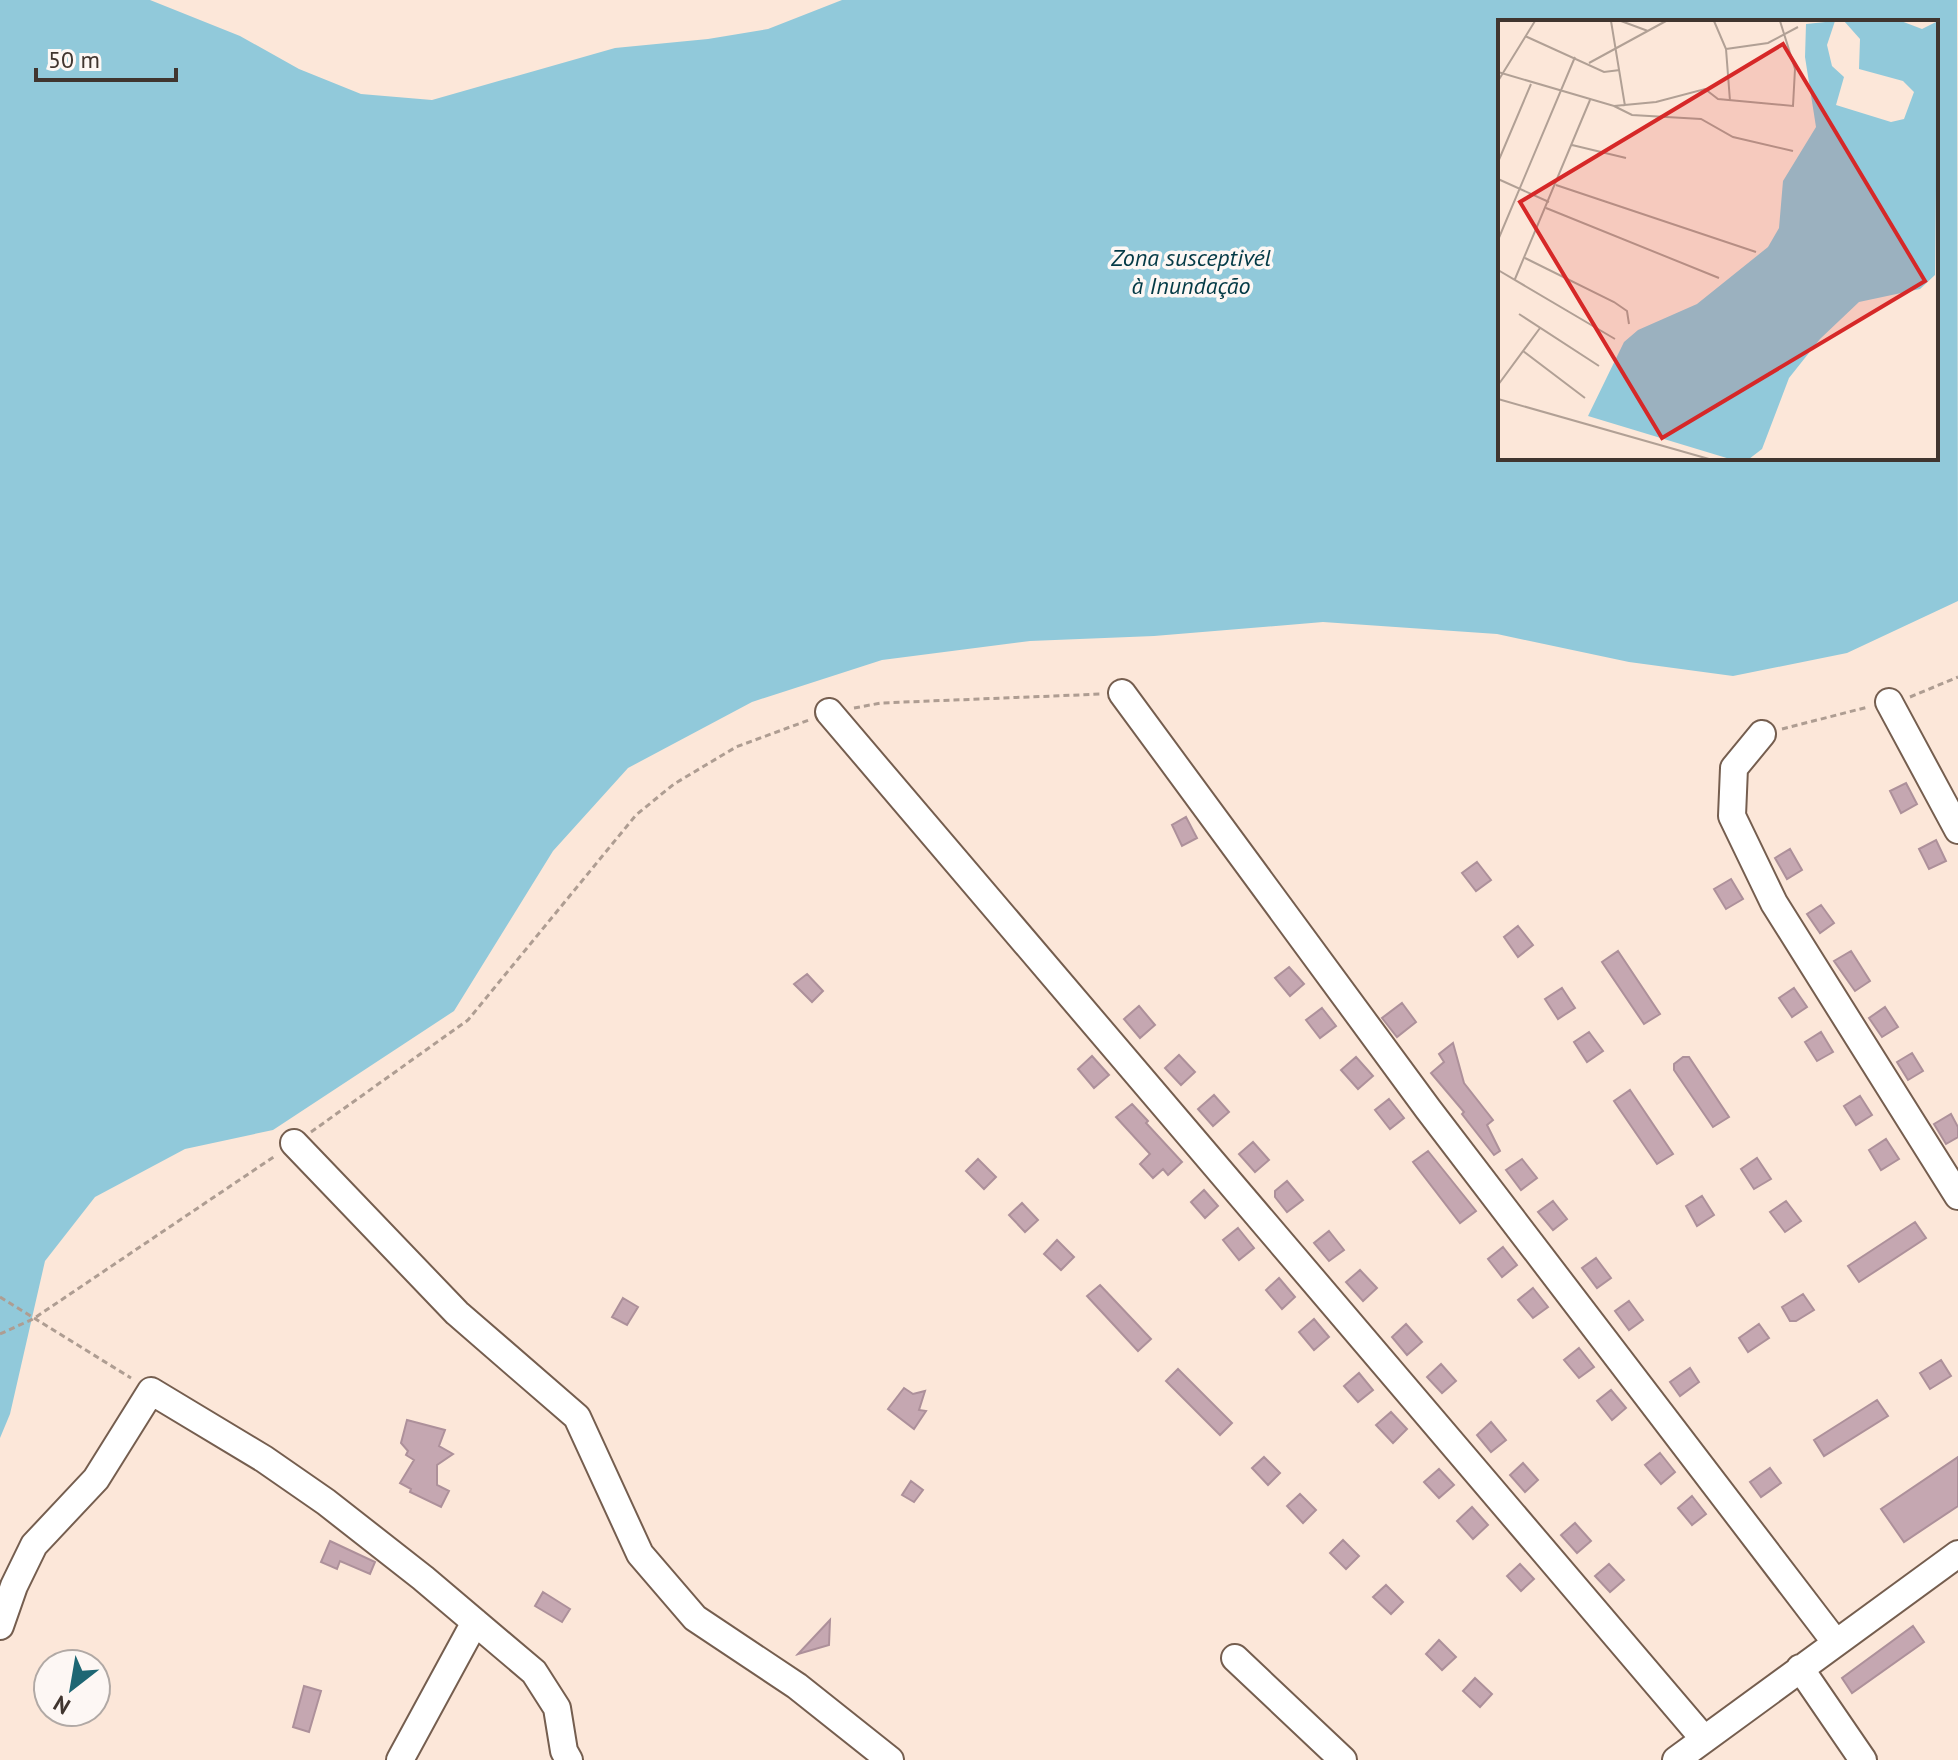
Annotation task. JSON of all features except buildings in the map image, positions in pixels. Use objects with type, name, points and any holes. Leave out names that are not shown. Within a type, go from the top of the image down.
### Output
[{"type":"lane","points":[[1122,693],[1428,1109],[1836,1643]]},
{"type":"lane","points":[[1889,702],[1958,830]]},
{"type":"lane","points":[[829,712],[1704,1739]]},
{"type":"lane","points":[[1762,734],[1734,768],[1732,816],[1774,903],[1958,1196]]},
{"type":"lane","points":[[294,1143],[457,1313],[577,1417],[640,1554],[695,1618],[797,1686],[890,1760]]},
{"type":"lane","points":[[0,1626],[14,1586],[34,1545],[96,1479],[151,1391],[264,1459],[326,1502],[534,1672],[557,1708],[564,1751],[569,1760]]},
{"type":"lane","points":[[1676,1760],[1958,1554]]},
{"type":"lane","points":[[400,1760],[475,1622]]},
{"type":"lane","points":[[1235,1658],[1343,1760]]},
{"type":"lane","points":[[1800,1668],[1863,1760]]},
{"type":"path","points":[[1762,734],[1921,694],[1958,677]]},
{"type":"path","points":[[0,1334],[33,1319],[294,1143],[468,1020],[636,815],[664,792],[736,747],[829,712],[881,703],[1122,693]]},
{"type":"path","points":[[0,1297],[151,1391]]},
{"type":"water","name":"Zona susceptivél à Inundação","points":[[0,0],[150,0],[240,36],[299,69],[361,94],[432,100],[615,48],[708,39],[768,29],[842,0],[1957,0],[1958,601],[1847,653],[1733,676],[1629,662],[1497,634],[1323,622],[1154,636],[1030,641],[882,660],[752,702],[628,768],[553,851],[454,1011],[273,1130],[185,1149],[95,1197],[45,1261],[10,1414],[0,1438]]}]
